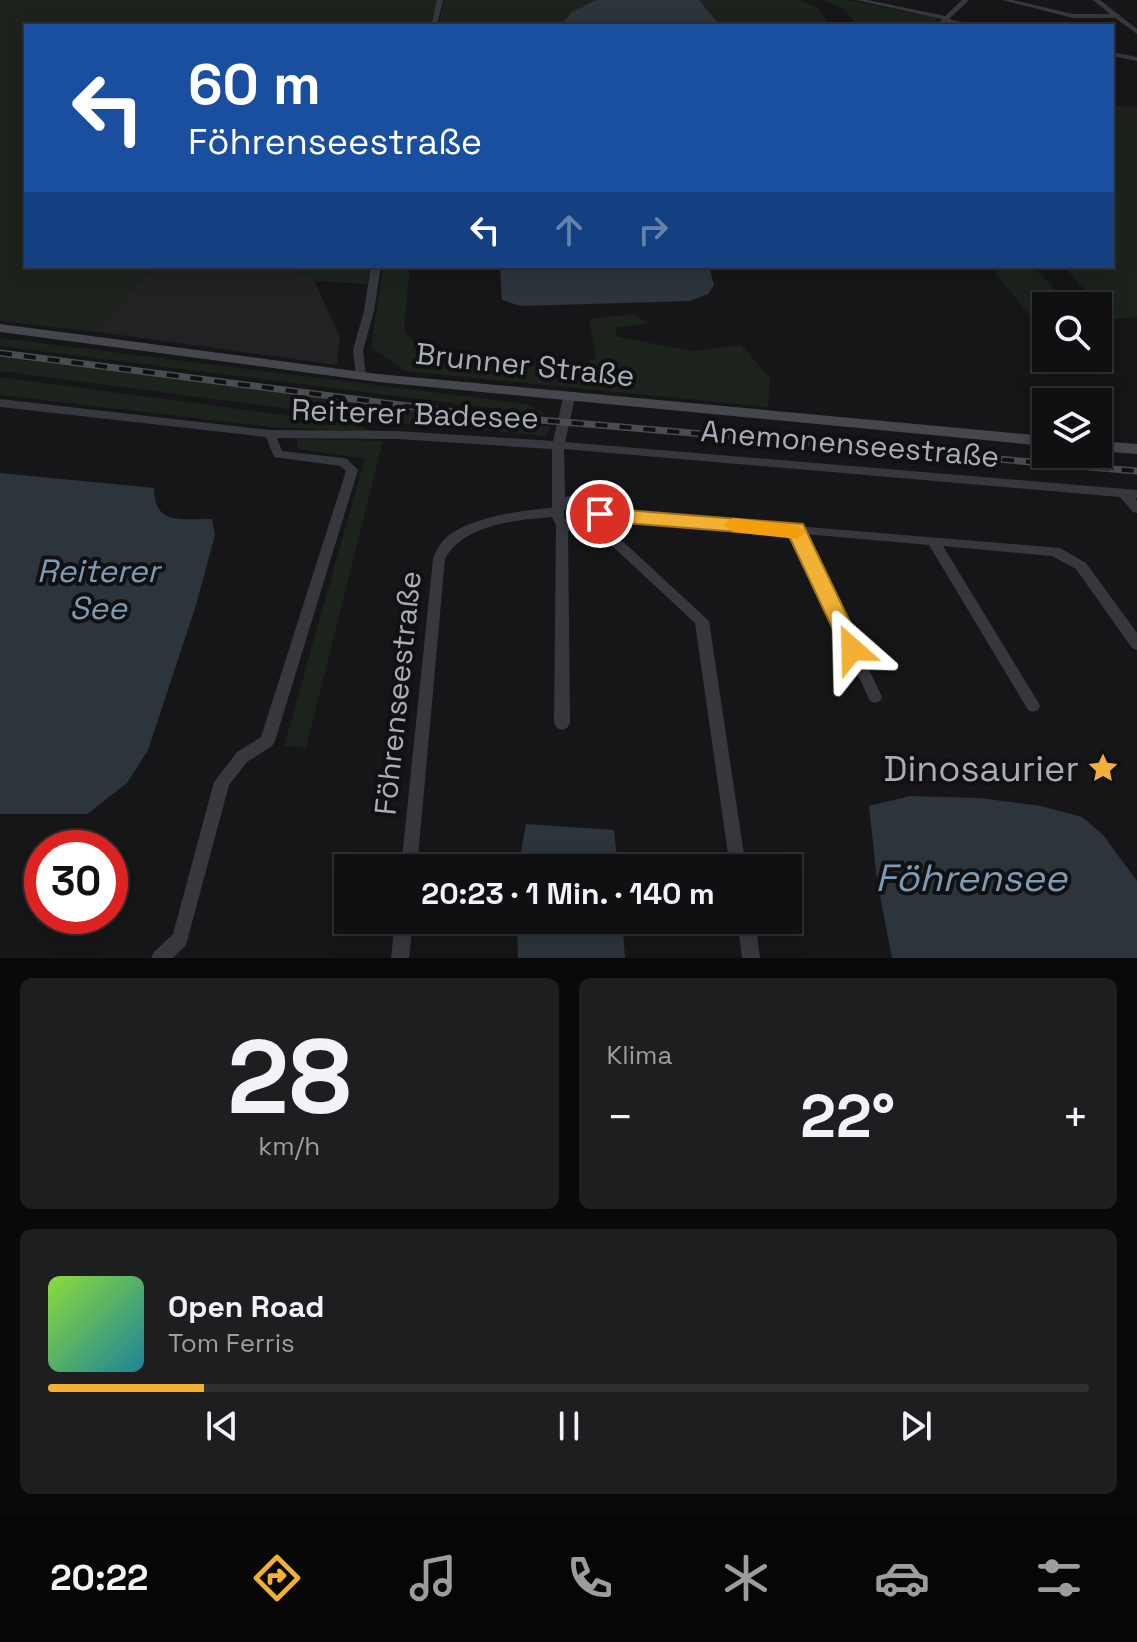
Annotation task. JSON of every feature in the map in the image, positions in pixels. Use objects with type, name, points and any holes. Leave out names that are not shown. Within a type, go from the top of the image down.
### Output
[{"type":"main road","name":"Brunner Straße","points":[[0,328],[361,376],[1032,440]]},
{"type":"main road","points":[[1112,447],[1137,449]]},
{"type":"street","points":[[434,24],[440,0]]},
{"type":"street","points":[[859,0],[967,24]]},
{"type":"street","points":[[940,24],[966,0]]},
{"type":"street","points":[[1005,0],[1073,16],[1116,16]]},
{"type":"street","points":[[1096,0],[1137,32]]},
{"type":"street","points":[[1114,54],[1137,59]]},
{"type":"street","points":[[361,376],[357,362],[357,340],[365,324],[376,268]]},
{"type":"street","points":[[562,723],[558,445],[569,398]]},
{"type":"street","name":"Reiterer Badesee","points":[[0,403],[270,434],[397,435],[558,445]]},
{"type":"street","name":"Reiterer Badesee","points":[[160,958],[180,939],[222,782],[242,757],[267,741],[352,470],[343,462],[278,454],[270,434]]},
{"type":"street","name":"Anemonenseestraße","points":[[558,445],[1131,493]]},
{"type":"street","points":[[560,473],[586,500]]},
{"type":"street","points":[[1131,493],[1137,509]]},
{"type":"street","points":[[559,514],[574,498],[596,505],[597,519],[702,621],[736,854]]},
{"type":"street","name":"Föhrenseestraße","points":[[410,854],[439,559],[454,538],[470,530],[538,513],[559,514]]},
{"type":"street","points":[[559,514],[575,529],[597,519],[796,529],[1055,551],[1081,566],[1137,644]]},
{"type":"street","points":[[796,529],[875,697]]},
{"type":"street","points":[[934,542],[1033,706]]},
{"type":"street","points":[[400,958],[403,934]]},
{"type":"street","points":[[748,934],[751,958]]},
{"type":"shaded area","points":[[0,0],[438,0],[431,24],[24,24],[24,268],[152,268],[90,331],[0,321]]},
{"type":"shaded area","points":[[444,0],[800,0],[818,8],[830,24],[438,24]]},
{"type":"shaded area","points":[[823,0],[847,0],[938,18],[932,24],[856,24],[844,9]]},
{"type":"shaded area","points":[[1114,106],[1137,107],[1137,317],[1112,319],[1112,292],[1087,292],[1065,268],[1114,268]]},
{"type":"shaded area","points":[[152,268],[295,268],[314,281],[340,337],[337,365],[90,331]]},
{"type":"shaded area","points":[[295,268],[371,268],[367,284],[314,281]]},
{"type":"shaded area","points":[[383,268],[410,268],[404,330],[430,361],[573,367],[596,358],[589,319],[633,314],[648,323],[616,328],[617,337],[693,351],[741,345],[770,378],[768,407],[405,371],[371,347]]},
{"type":"shaded area","points":[[992,268],[1036,268],[1057,292],[1032,292],[1032,318]]},
{"type":"shaded area","points":[[0,338],[527,404],[546,415],[0,346]]},
{"type":"shaded area","points":[[0,357],[552,427],[545,436],[381,421],[0,371]]},
{"type":"shaded area","points":[[0,377],[351,424],[377,432],[271,427],[0,395]]},
{"type":"shaded area","points":[[297,439],[383,441],[306,747],[284,746],[365,458],[298,449]]},
{"type":"water","points":[[597,0],[699,0],[718,24],[562,24],[572,12]]},
{"type":"water","points":[[500,268],[710,268],[714,285],[708,294],[690,301],[521,306],[502,300]]},
{"type":"water","name":"Reiterer See","points":[[0,473],[154,488],[155,500],[165,515],[181,519],[212,519],[215,535],[196,605],[148,750],[127,783],[87,814],[0,814]]},
{"type":"water","name":"Föhrensee","points":[[910,796],[980,798],[1041,806],[1082,817],[1103,835],[1137,881],[1137,958],[892,958],[877,880],[869,806]]},
{"type":"water","points":[[526,824],[614,830],[617,854],[521,854]]},
{"type":"water","points":[[517,934],[623,934],[625,958],[518,958]]},
{"type":"railway","points":[[9,354],[0,353],[469,414],[1137,471]]},
{"type":"slow traffic","points":[[733,525],[796,529],[797,532]]},
{"type":"place","name":"Dinosaurier","points":[[1103,768]]},
{"type":"route","points":[[600,514],[796,529],[852,649]]}]
